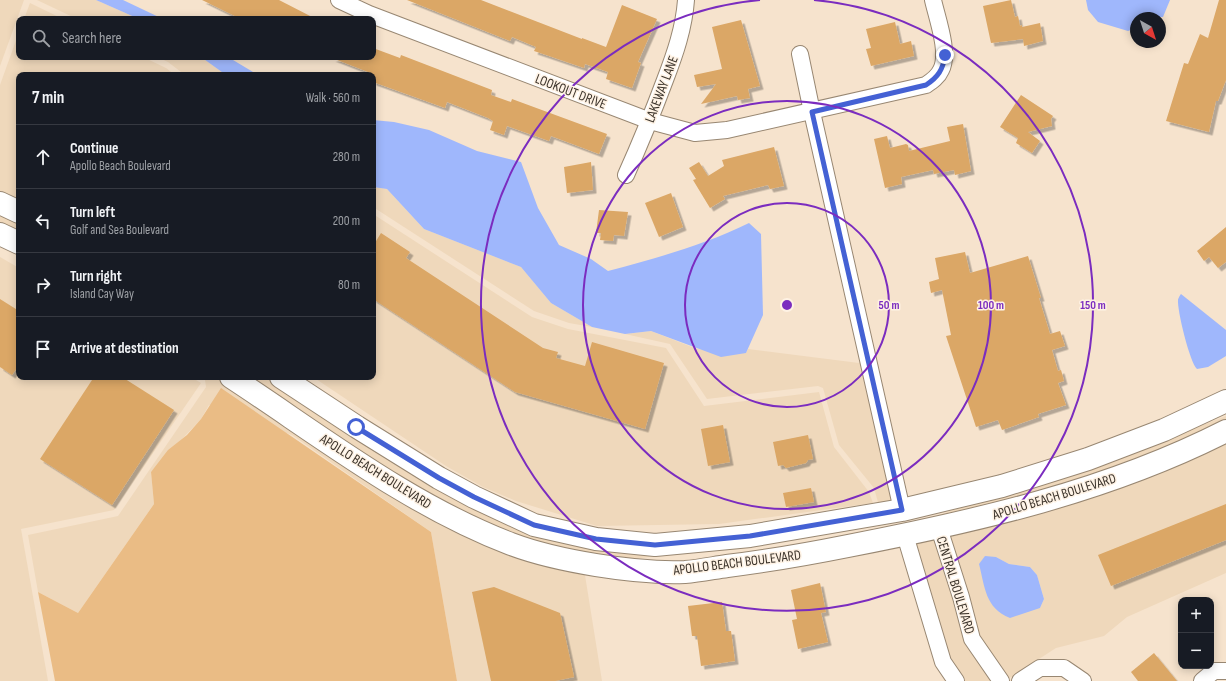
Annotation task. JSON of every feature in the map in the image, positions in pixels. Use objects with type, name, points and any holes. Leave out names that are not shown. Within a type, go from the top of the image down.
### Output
[{"type":"main road","points":[[0,203],[16,211]]},
{"type":"main road","points":[[0,234],[16,242]]},
{"type":"main road","name":"APOLLO BEACH BOULEVARD","points":[[236,380],[402,491],[472,528],[513,545],[573,560],[636,570],[684,572],[750,563],[939,528],[1046,500],[1113,479],[1196,446],[1226,431]]},
{"type":"main road","name":"APOLLO BEACH BOULEVARD","points":[[286,380],[356,427],[439,478],[474,497],[534,525],[596,539],[655,545],[747,536],[902,510],[1002,486],[1088,458],[1164,430],[1226,401]]},
{"type":"main road","points":[[902,510],[939,528]]},
{"type":"main road","points":[[747,536],[750,563]]},
{"type":"street","name":"LOOKOUT DRIVE","points":[[339,0],[374,16]]},
{"type":"street","name":"LAKEWAY LANE","points":[[626,175],[650,121],[678,44],[685,16],[686,0]]},
{"type":"street","name":"LOOKOUT DRIVE","points":[[376,17],[650,121],[695,133],[727,130],[926,85],[935,79],[941,72],[945,55],[933,0]]},
{"type":"street","points":[[800,54],[902,510]]},
{"type":"street","name":"CENTRAL BOULEVARD","points":[[939,528],[961,597],[972,639],[1001,681]]},
{"type":"street","points":[[905,535],[943,662],[956,681]]},
{"type":"street","points":[[1032,678],[1040,668],[1064,668],[1083,681]]},
{"type":"street","points":[[1202,681],[1214,671],[1226,671]]},
{"type":"shaded area","points":[[0,0],[24,0],[18,16],[16,16],[16,22],[0,66]]},
{"type":"shaded area","points":[[37,0],[96,0],[132,16],[71,16]]},
{"type":"shaded area","points":[[30,3],[57,16],[25,16]]},
{"type":"shaded area","points":[[16,40],[16,60],[149,60],[171,72],[16,72],[16,201],[0,194],[0,85]]},
{"type":"shaded area","points":[[164,60],[205,60],[222,72],[181,72]]},
{"type":"shaded area","points":[[376,187],[387,189],[424,229],[521,267],[551,303],[592,327],[569,323],[534,311],[376,209]]},
{"type":"shaded area","points":[[0,211],[16,219],[16,234],[0,226]]},
{"type":"shaded area","points":[[376,216],[532,317],[568,329],[666,348],[704,406],[819,392],[834,447],[869,492],[873,503],[719,524],[597,526],[516,501],[483,487],[446,466],[317,380],[376,380]]},
{"type":"shaded area","points":[[0,257],[16,266],[16,380],[196,380],[201,383],[114,510],[21,529],[48,681],[0,681]]},
{"type":"shaded area","points":[[651,331],[697,349],[746,353],[748,349],[859,363],[859,360],[893,503],[879,506],[874,488],[839,445],[823,388],[818,386],[707,399],[670,344],[625,334]]},
{"type":"shaded area","points":[[205,380],[223,380],[400,497],[584,569],[602,681],[457,681],[431,532],[292,435],[209,405],[201,419],[151,472],[154,504],[78,613],[38,592],[28,535],[118,516],[206,387]]},
{"type":"shaded area","points":[[248,380],[273,380],[353,433],[532,532],[741,546],[624,560],[574,553],[515,537],[406,484]]},
{"type":"shaded area","points":[[221,388],[431,532],[457,681],[55,681],[38,592],[78,613],[154,504],[151,472],[168,450],[187,435],[201,419]]},
{"type":"shaded area","points":[[1226,416],[1226,422],[1110,472],[939,520],[932,517],[1120,457]]},
{"type":"shaded area","points":[[1226,440],[1226,573],[1127,617],[1104,636],[1056,648],[1008,679],[978,636],[948,534]],"holes":[[[996,557],[1009,564],[1030,567],[1037,575],[1044,599],[1040,608]]]},
{"type":"shaded area","points":[[934,537],[992,681],[964,681],[950,659],[914,541]]},
{"type":"water","points":[[96,0],[123,0],[157,16],[132,16]]},
{"type":"water","points":[[1086,0],[1170,0],[1165,12],[1130,12],[1130,30],[1128,31],[1098,22],[1088,10]]},
{"type":"water","points":[[205,60],[233,60],[253,72],[222,72]]},
{"type":"water","points":[[376,120],[394,122],[429,130],[477,151],[521,162],[538,208],[559,245],[591,259],[608,271],[698,244],[749,223],[761,234],[763,315],[746,353],[721,357],[651,331],[625,334],[592,327],[551,303],[521,267],[424,229],[387,189],[376,187]]},
{"type":"water","points":[[1181,294],[1226,330],[1226,356],[1208,367],[1197,369],[1191,357],[1184,336],[1178,306],[1178,300]]},
{"type":"water","points":[[985,556],[996,557],[1009,564],[1030,567],[1037,575],[1044,599],[1040,608],[1010,618],[995,609],[987,596],[979,564]]},
{"type":"building","points":[[202,0],[279,0],[310,16],[235,16]]},
{"type":"building","points":[[407,0],[481,0],[606,47],[622,5],[657,19],[638,62],[641,63],[632,88],[606,79],[608,72],[585,64],[584,68],[534,51],[536,47],[512,37],[510,41]]},
{"type":"building","points":[[1011,0],[1015,17],[1018,16],[1020,26],[1022,25],[1022,27],[1040,23],[1043,41],[1024,46],[1023,39],[991,43],[983,6]]},
{"type":"building","points":[[1219,0],[1226,0],[1226,80],[1218,101],[1216,101],[1209,132],[1166,121],[1184,63],[1188,64],[1200,34],[1208,38]]},
{"type":"building","points":[[741,20],[760,86],[748,89],[750,98],[738,100],[737,96],[701,104],[716,84],[697,87],[694,75],[722,69],[712,27]]},
{"type":"building","points":[[895,22],[900,44],[911,41],[914,56],[871,66],[866,49],[871,48],[866,29]]},
{"type":"building","points":[[376,49],[400,58],[401,55],[492,90],[491,95],[511,102],[512,99],[607,134],[599,154],[551,136],[549,141],[507,126],[504,135],[490,130],[493,121],[488,118],[447,102],[445,108],[376,83],[376,72],[368,72],[337,60],[376,60]]},
{"type":"building","points":[[1021,95],[1053,116],[1051,119],[1052,126],[1028,132],[1040,141],[1032,153],[1016,143],[1018,138],[1000,127]]},
{"type":"building","points":[[963,124],[971,171],[955,175],[954,170],[934,174],[933,170],[901,177],[902,184],[885,188],[874,139],[887,136],[890,148],[906,144],[908,145],[909,151],[950,141],[947,127]]},
{"type":"building","points":[[774,147],[784,186],[770,189],[768,185],[723,196],[725,199],[710,208],[693,180],[696,179],[689,168],[699,162],[708,176],[724,166],[722,160]]},
{"type":"building","points":[[591,162],[593,190],[567,193],[564,167]]},
{"type":"building","points":[[671,193],[683,227],[659,237],[645,203]]},
{"type":"building","points":[[599,210],[628,212],[624,236],[614,235],[613,241],[600,240],[601,233],[596,233]]},
{"type":"building","points":[[1226,227],[1226,262],[1218,268],[1209,257],[1204,261],[1197,251]]},
{"type":"building","points":[[381,233],[410,252],[406,258],[543,348],[558,352],[556,358],[585,366],[592,342],[664,363],[645,429],[515,392],[376,301],[376,241]]},
{"type":"building","points":[[965,252],[970,273],[1028,256],[1050,334],[1060,331],[1065,346],[1052,350],[1058,371],[1061,370],[1064,381],[1058,383],[1066,405],[1038,414],[1039,417],[1002,430],[998,420],[976,427],[946,336],[951,335],[942,290],[931,293],[929,282],[939,279],[935,258]]},
{"type":"building","points":[[0,299],[16,309],[16,369],[12,375],[0,367]]},
{"type":"building","points":[[92,380],[127,380],[174,410],[112,505],[40,459]]},
{"type":"building","points":[[723,425],[730,462],[708,466],[701,429]]},
{"type":"building","points":[[808,435],[813,459],[808,460],[806,463],[786,468],[783,465],[778,466],[773,442]]},
{"type":"building","points":[[811,488],[814,502],[786,507],[783,493]]},
{"type":"building","points":[[1226,504],[1226,540],[1111,586],[1098,555]]},
{"type":"building","points":[[820,583],[826,612],[821,613],[828,642],[798,649],[792,620],[797,619],[791,590]]},
{"type":"building","points":[[494,587],[560,613],[574,677],[555,681],[491,681],[472,592]]},
{"type":"building","points":[[722,602],[726,631],[731,631],[735,661],[701,666],[697,636],[692,636],[688,606]]},
{"type":"building","points":[[1154,653],[1177,681],[1138,681],[1131,672]]},
{"type":"route","points":[[356,427],[439,478],[474,497],[534,525],[596,539],[655,545],[750,536],[902,510],[812,112],[926,85],[935,79],[941,72],[945,55]]}]
